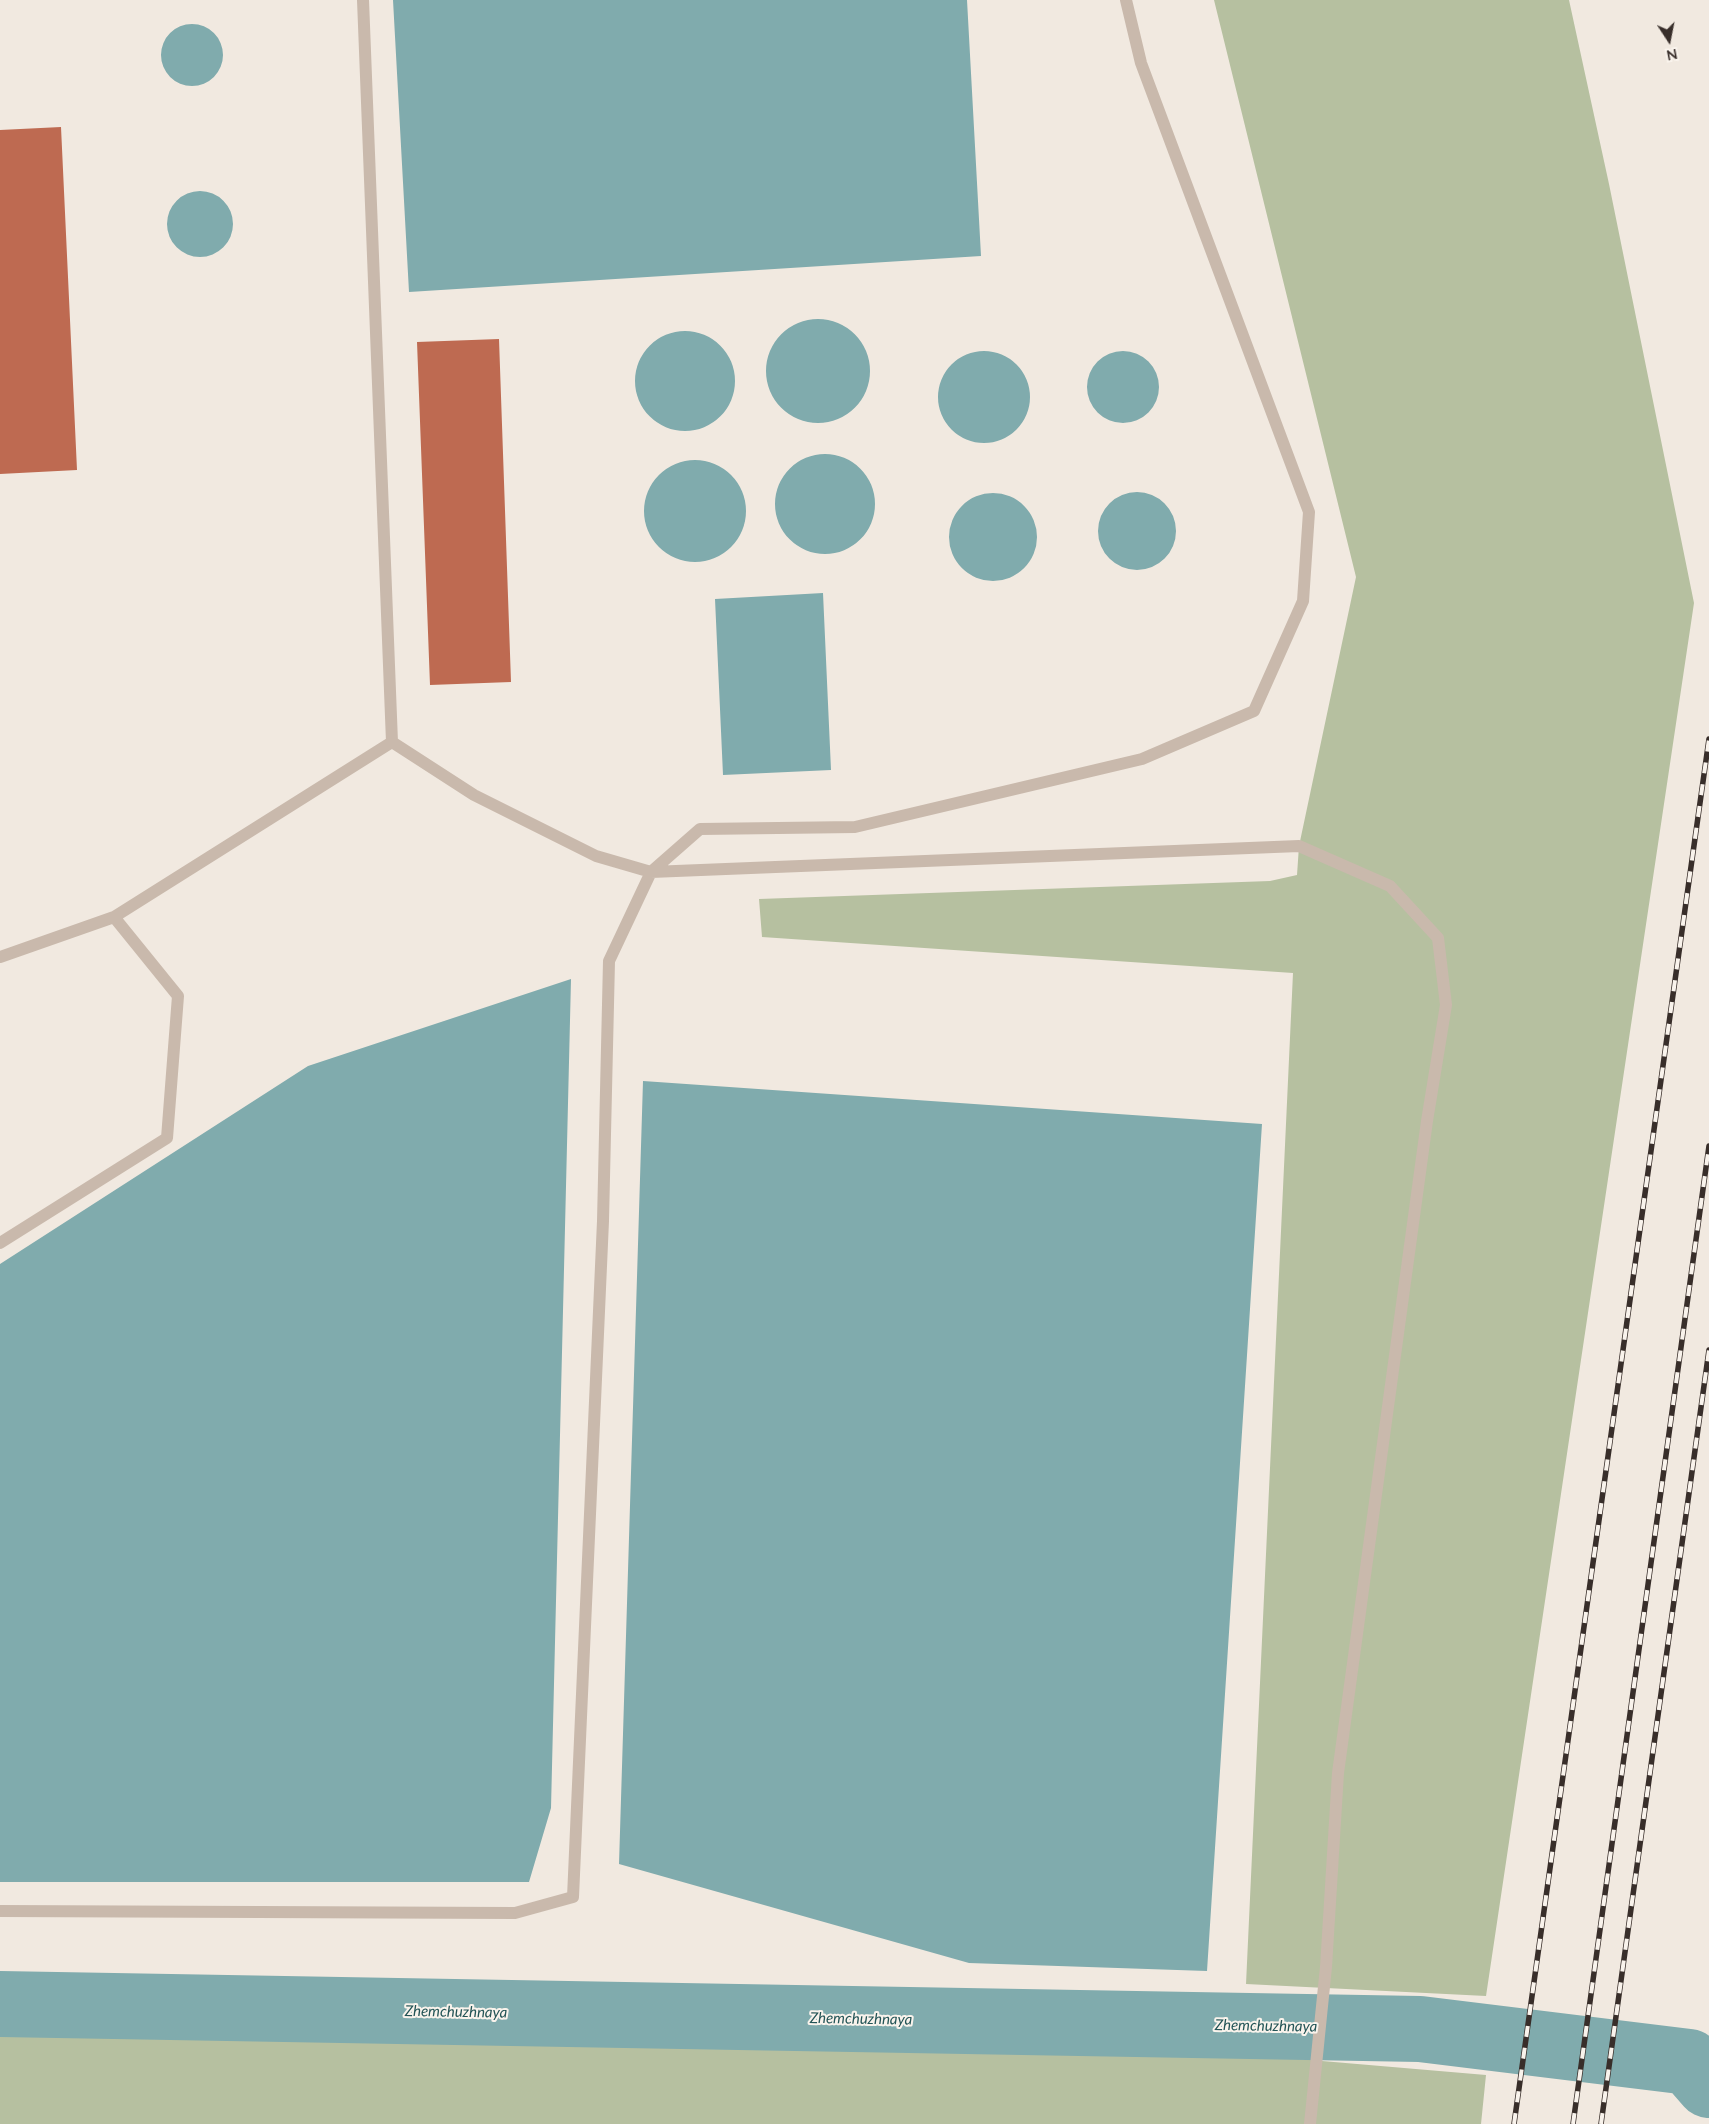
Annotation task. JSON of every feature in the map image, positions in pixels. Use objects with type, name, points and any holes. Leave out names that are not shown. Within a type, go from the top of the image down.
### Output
[{"type":"lane","points":[[363,0],[392,742]]},
{"type":"lane","points":[[0,1911],[514,1913],[573,1897],[603,1221],[609,961],[650,872],[700,829],[855,828],[1142,759],[1254,711],[1303,601],[1309,512],[1141,63],[1126,0]]},
{"type":"lane","points":[[392,742],[474,795],[596,856],[650,872],[1299,846],[1390,886],[1438,938],[1446,1005],[1427,1121],[1338,1773],[1326,1967],[1310,2124]]},
{"type":"lane","points":[[0,957],[114,917],[392,742]]},
{"type":"lane","points":[[0,1243],[167,1138],[178,996],[114,917]]},
{"type":"green space","points":[[1214,0],[1569,0],[1609,184],[1694,603],[1486,1996],[1246,1984],[1293,973],[762,937],[759,899],[1270,881],[1297,875],[1299,846],[1356,577]]},
{"type":"green space","points":[[0,2030],[1287,2058],[1486,2075],[1481,2124],[0,2124]]},
{"type":"water","points":[[393,0],[967,0],[981,256],[409,292]]},
{"type":"water","points":[[192,24],[209,29],[214,33],[218,38],[223,55],[218,72],[214,77],[209,81],[192,86],[175,81],[170,77],[166,72],[161,55],[166,38],[170,33],[175,29]]},
{"type":"water","points":[[200,191],[212,194],[223,201],[230,212],[233,224],[230,236],[223,247],[212,254],[200,257],[188,254],[177,247],[170,236],[167,224],[170,212],[177,201],[188,194]]},
{"type":"water","points":[[818,319],[838,323],[855,334],[866,351],[870,371],[866,391],[855,408],[838,419],[818,423],[798,419],[781,408],[770,391],[766,371],[770,351],[781,334],[798,323]]},
{"type":"water","points":[[685,331],[704,334],[721,345],[732,362],[735,381],[732,400],[721,417],[704,428],[685,431],[666,428],[649,417],[638,400],[635,381],[638,362],[649,345],[666,334]]},
{"type":"water","points":[[984,351],[1002,354],[1017,364],[1027,379],[1030,397],[1027,415],[1017,430],[1002,440],[984,443],[966,440],[951,430],[941,415],[938,397],[941,379],[951,364],[966,354]]},
{"type":"water","points":[[1123,351],[1143,357],[1153,367],[1159,387],[1153,407],[1143,417],[1123,423],[1103,417],[1093,407],[1087,387],[1093,367],[1103,357]]},
{"type":"water","points":[[825,454],[844,457],[861,468],[872,485],[875,504],[872,523],[861,540],[844,551],[825,554],[806,551],[789,540],[778,523],[775,504],[778,485],[789,468],[806,457]]},
{"type":"water","points":[[695,460],[714,464],[731,475],[742,492],[746,511],[742,530],[731,547],[714,558],[695,562],[676,558],[659,547],[648,530],[644,511],[648,492],[659,475],[676,464]]},
{"type":"water","points":[[1137,492],[1152,495],[1164,504],[1173,516],[1176,531],[1173,546],[1164,558],[1152,567],[1137,570],[1122,567],[1110,558],[1101,546],[1098,531],[1101,516],[1110,504],[1122,495]]},
{"type":"water","points":[[993,493],[1010,496],[1018,500],[1030,512],[1034,520],[1037,537],[1034,554],[1030,562],[1018,574],[1010,578],[993,581],[976,578],[968,574],[956,562],[952,554],[949,537],[952,520],[956,512],[968,500],[976,496]]},
{"type":"water","points":[[823,593],[831,770],[723,775],[715,599]]},
{"type":"water","points":[[571,979],[551,1808],[529,1882],[0,1882],[0,1264],[308,1066]]},
{"type":"water","points":[[643,1081],[1262,1124],[1207,1971],[969,1963],[619,1864]]},
{"type":"building","points":[[61,127],[77,470],[0,474],[0,130]]},
{"type":"building","points":[[499,339],[511,682],[430,685],[417,342]]},
{"type":"waterway","name":"Zhemchuzhnaya","points":[[0,2004],[1420,2029],[1689,2062],[1709,2085]]},
{"type":"railway","points":[[1514,2124],[1709,739]]},
{"type":"railway","points":[[1573,2124],[1709,1146]]},
{"type":"railway","points":[[1601,2124],[1709,1350]]}]
